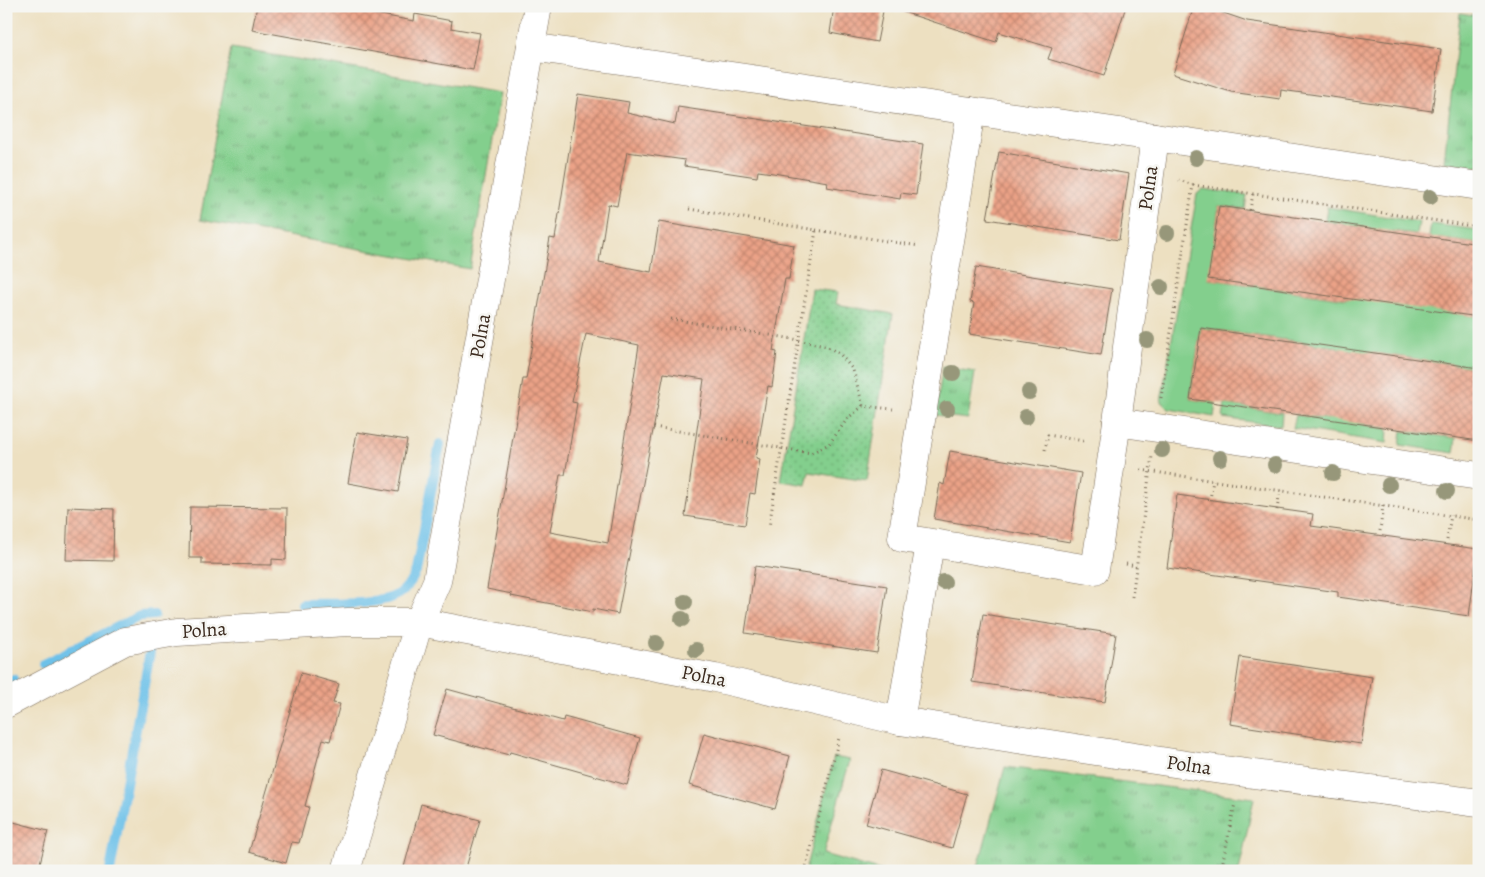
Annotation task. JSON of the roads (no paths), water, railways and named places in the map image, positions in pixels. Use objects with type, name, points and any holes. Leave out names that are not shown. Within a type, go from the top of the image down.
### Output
[{"type":"street","name":"Polna","points":[[346,871],[419,622],[438,581],[538,6]]},
{"type":"street","name":"Polna","points":[[531,47],[1155,137],[1112,466],[1095,570],[902,538],[971,111]]},
{"type":"street","points":[[1155,137],[1479,186]]},
{"type":"street","points":[[1117,422],[1479,476]]},
{"type":"street","points":[[900,721],[930,544]]},
{"type":"street","name":"Polna","points":[[6,704],[125,641],[177,632],[348,622],[419,622],[715,678],[900,721],[1242,773],[1479,803]]},
{"type":"waterway","points":[[302,604],[352,604],[378,601],[399,594],[407,587],[416,572],[440,444]]},
{"type":"waterway","points":[[43,664],[140,616],[154,615]]},
{"type":"waterway","points":[[110,871],[150,652]]},
{"type":"waterway","points":[[6,683],[13,679]]}]
